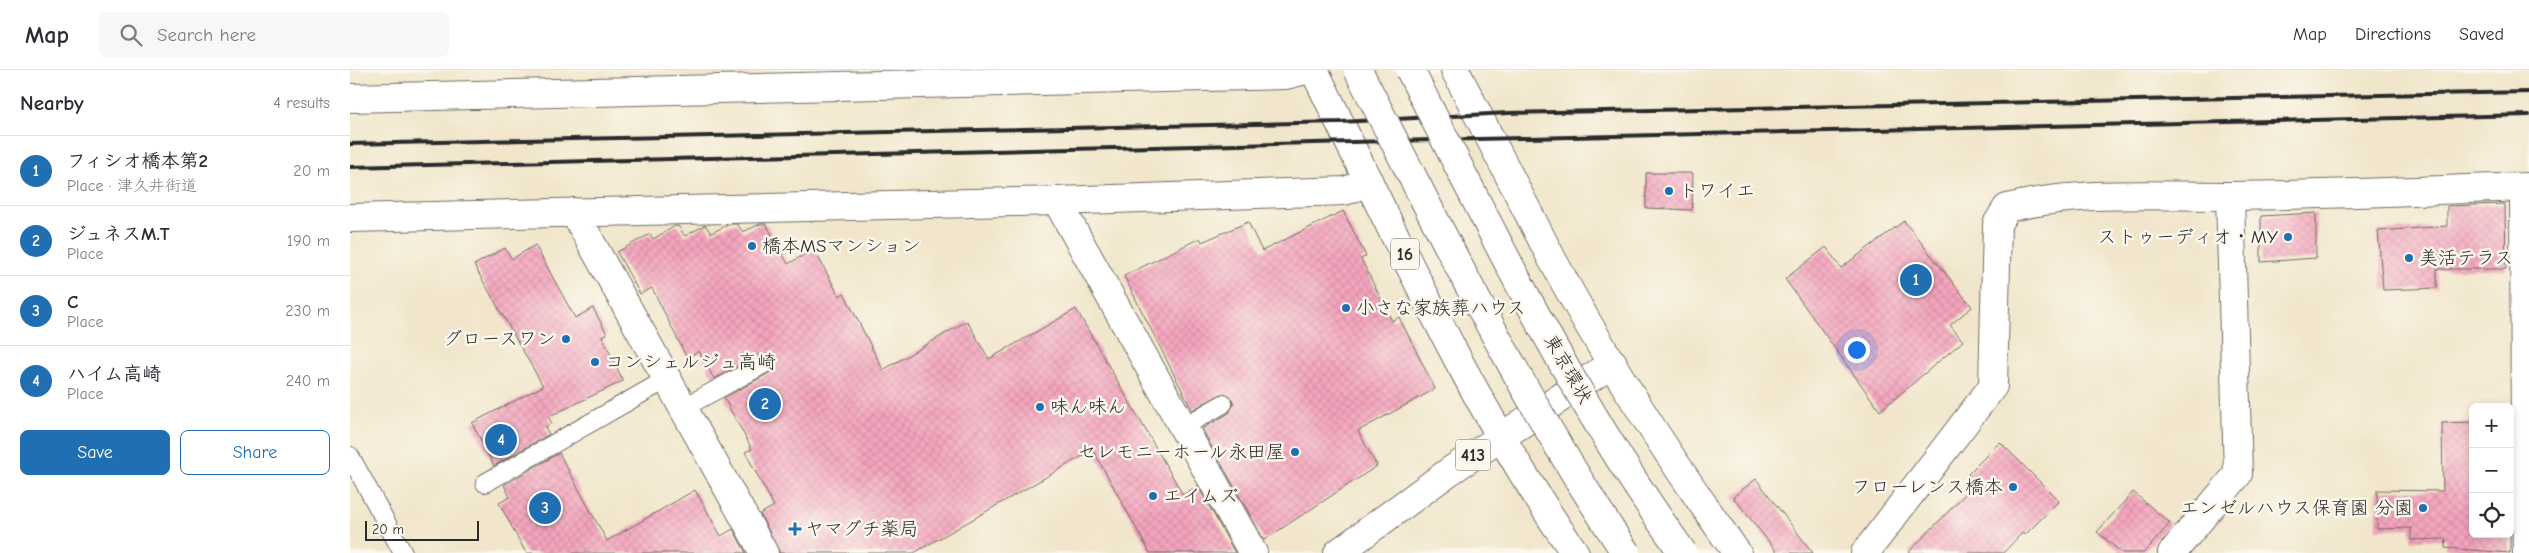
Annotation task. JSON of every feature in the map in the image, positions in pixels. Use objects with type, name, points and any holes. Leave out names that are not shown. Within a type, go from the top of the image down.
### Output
[{"type":"main road","points":[[350,98],[1286,75],[1306,70]]},
{"type":"main road","name":"16","points":[[1314,70],[1440,324],[1502,435],[1575,553]]},
{"type":"main road","name":"16","points":[[1358,70],[1493,332],[1564,457],[1626,553]]},
{"type":"main road","name":"東京環状","points":[[1410,70],[1520,286],[1606,435],[1683,553]]},
{"type":"main road","points":[[1455,70],[1552,260],[1613,363],[1701,502],[1737,553]]},
{"type":"main road","points":[[350,218],[1057,201],[1345,191],[1369,182]]},
{"type":"main road","points":[[1865,553],[1993,386],[1997,224],[2007,208],[2028,203],[2114,195],[2230,196],[2527,187],[2527,553]]},
{"type":"main road","points":[[2172,553],[2238,474],[2230,196]]},
{"type":"main road","points":[[1057,201],[1253,553]]},
{"type":"main road","points":[[574,212],[764,553]]},
{"type":"main road","name":"413","points":[[1338,553],[1502,435],[1613,363]]},
{"type":"lane","points":[[683,408],[764,364]]},
{"type":"lane","points":[[486,483],[667,379]]},
{"type":"lane","points":[[1183,426],[1223,404]]},
{"type":"lane","points":[[350,456],[403,553]]},
{"type":"building","name":"トワイエ","points":[[1646,173],[1693,173],[1692,210],[1646,208]]},
{"type":"building","points":[[2505,204],[2506,269],[2437,269],[2437,288],[2383,290],[2378,231],[2447,226],[2447,206]]},
{"type":"building","points":[[1343,211],[1366,256],[1361,259],[1392,321],[1399,317],[1435,389],[1358,431],[1377,466],[1264,540],[1202,429],[1229,413],[1234,404],[1232,399],[1223,393],[1192,410],[1124,276],[1200,238],[1202,242],[1248,222],[1262,251]]},
{"type":"building","name":"ストゥーディオ・MY","points":[[2316,213],[2316,258],[2261,262],[2261,216]]},
{"type":"building","points":[[1904,221],[1972,307],[1950,325],[1963,341],[1880,411],[1785,279],[1826,247],[1841,268]]},
{"type":"building","points":[[730,224],[737,224],[743,232],[760,224],[766,224],[788,264],[814,249],[839,296],[844,293],[883,370],[967,321],[989,359],[1076,309],[1183,495],[1198,486],[1235,553],[1150,553],[1093,450],[914,553],[780,553],[760,514],[774,506],[745,452],[752,449],[724,398],[769,373],[775,365],[774,359],[769,355],[759,354],[714,379],[699,351],[687,358],[652,288],[640,294],[617,252],[650,234],[653,239],[675,226],[678,226],[685,236],[705,225],[711,233]]},
{"type":"building","points":[[535,245],[575,318],[593,308],[607,334],[602,336],[623,381],[548,417],[552,423],[545,427],[549,434],[494,466],[472,423],[543,386],[474,265],[505,248],[512,259]]},
{"type":"building","name":"エンゼルハウス保育園 分園","points":[[2469,422],[2469,538],[2510,538],[2510,553],[2445,548],[2446,539],[2411,540],[2411,528],[2377,529],[2377,490],[2443,491],[2442,423]]},
{"type":"building","points":[[2000,442],[2059,501],[2025,535],[2022,533],[2003,553],[1908,553],[1976,483],[1968,474]]},
{"type":"building","points":[[559,453],[607,541],[695,490],[721,536],[733,529],[746,553],[526,553],[499,503],[510,497],[504,485]]},
{"type":"building","points":[[1756,479],[1813,553],[1778,553],[1733,497]]},
{"type":"building","points":[[2133,492],[2170,523],[2144,553],[2122,553],[2097,532]]},
{"type":"railway","points":[[350,144],[1340,122],[1508,113],[2529,92]]},
{"type":"railway","points":[[350,167],[2529,115]]},
{"type":"place","name":"トワイエ","points":[[1669,191]]},
{"type":"place","name":"ストゥーディオ・MY","points":[[2288,237]]},
{"type":"place","name":"橋本MSマンション","points":[[752,246]]},
{"type":"place","name":"美活テラス","points":[[2409,258]]},
{"type":"place","name":"フィシオ橋本第2","points":[[1916,280]]},
{"type":"place","name":"小さな家族葬ハウス","points":[[1346,308]]},
{"type":"place","name":"グロースワン","points":[[566,339]]},
{"type":"place","name":"コンシェルジュ高崎","points":[[595,362]]},
{"type":"place","name":"ジュネスM.T","points":[[765,404]]},
{"type":"place","name":"味ん味ん","points":[[1040,407]]},
{"type":"place","name":"ハイム高崎","points":[[501,440]]},
{"type":"place","name":"セレモニーホール永田屋","points":[[1295,452]]},
{"type":"place","name":"フローレンス橋本","points":[[2013,487]]},
{"type":"place","name":"エイムズ","points":[[1153,496]]},
{"type":"place","name":"C","points":[[545,508]]},
{"type":"place","name":"エンゼルハウス保育園 分園","points":[[2423,508]]},
{"type":"place","name":"ヤマグチ薬局","points":[[795,529]]}]
